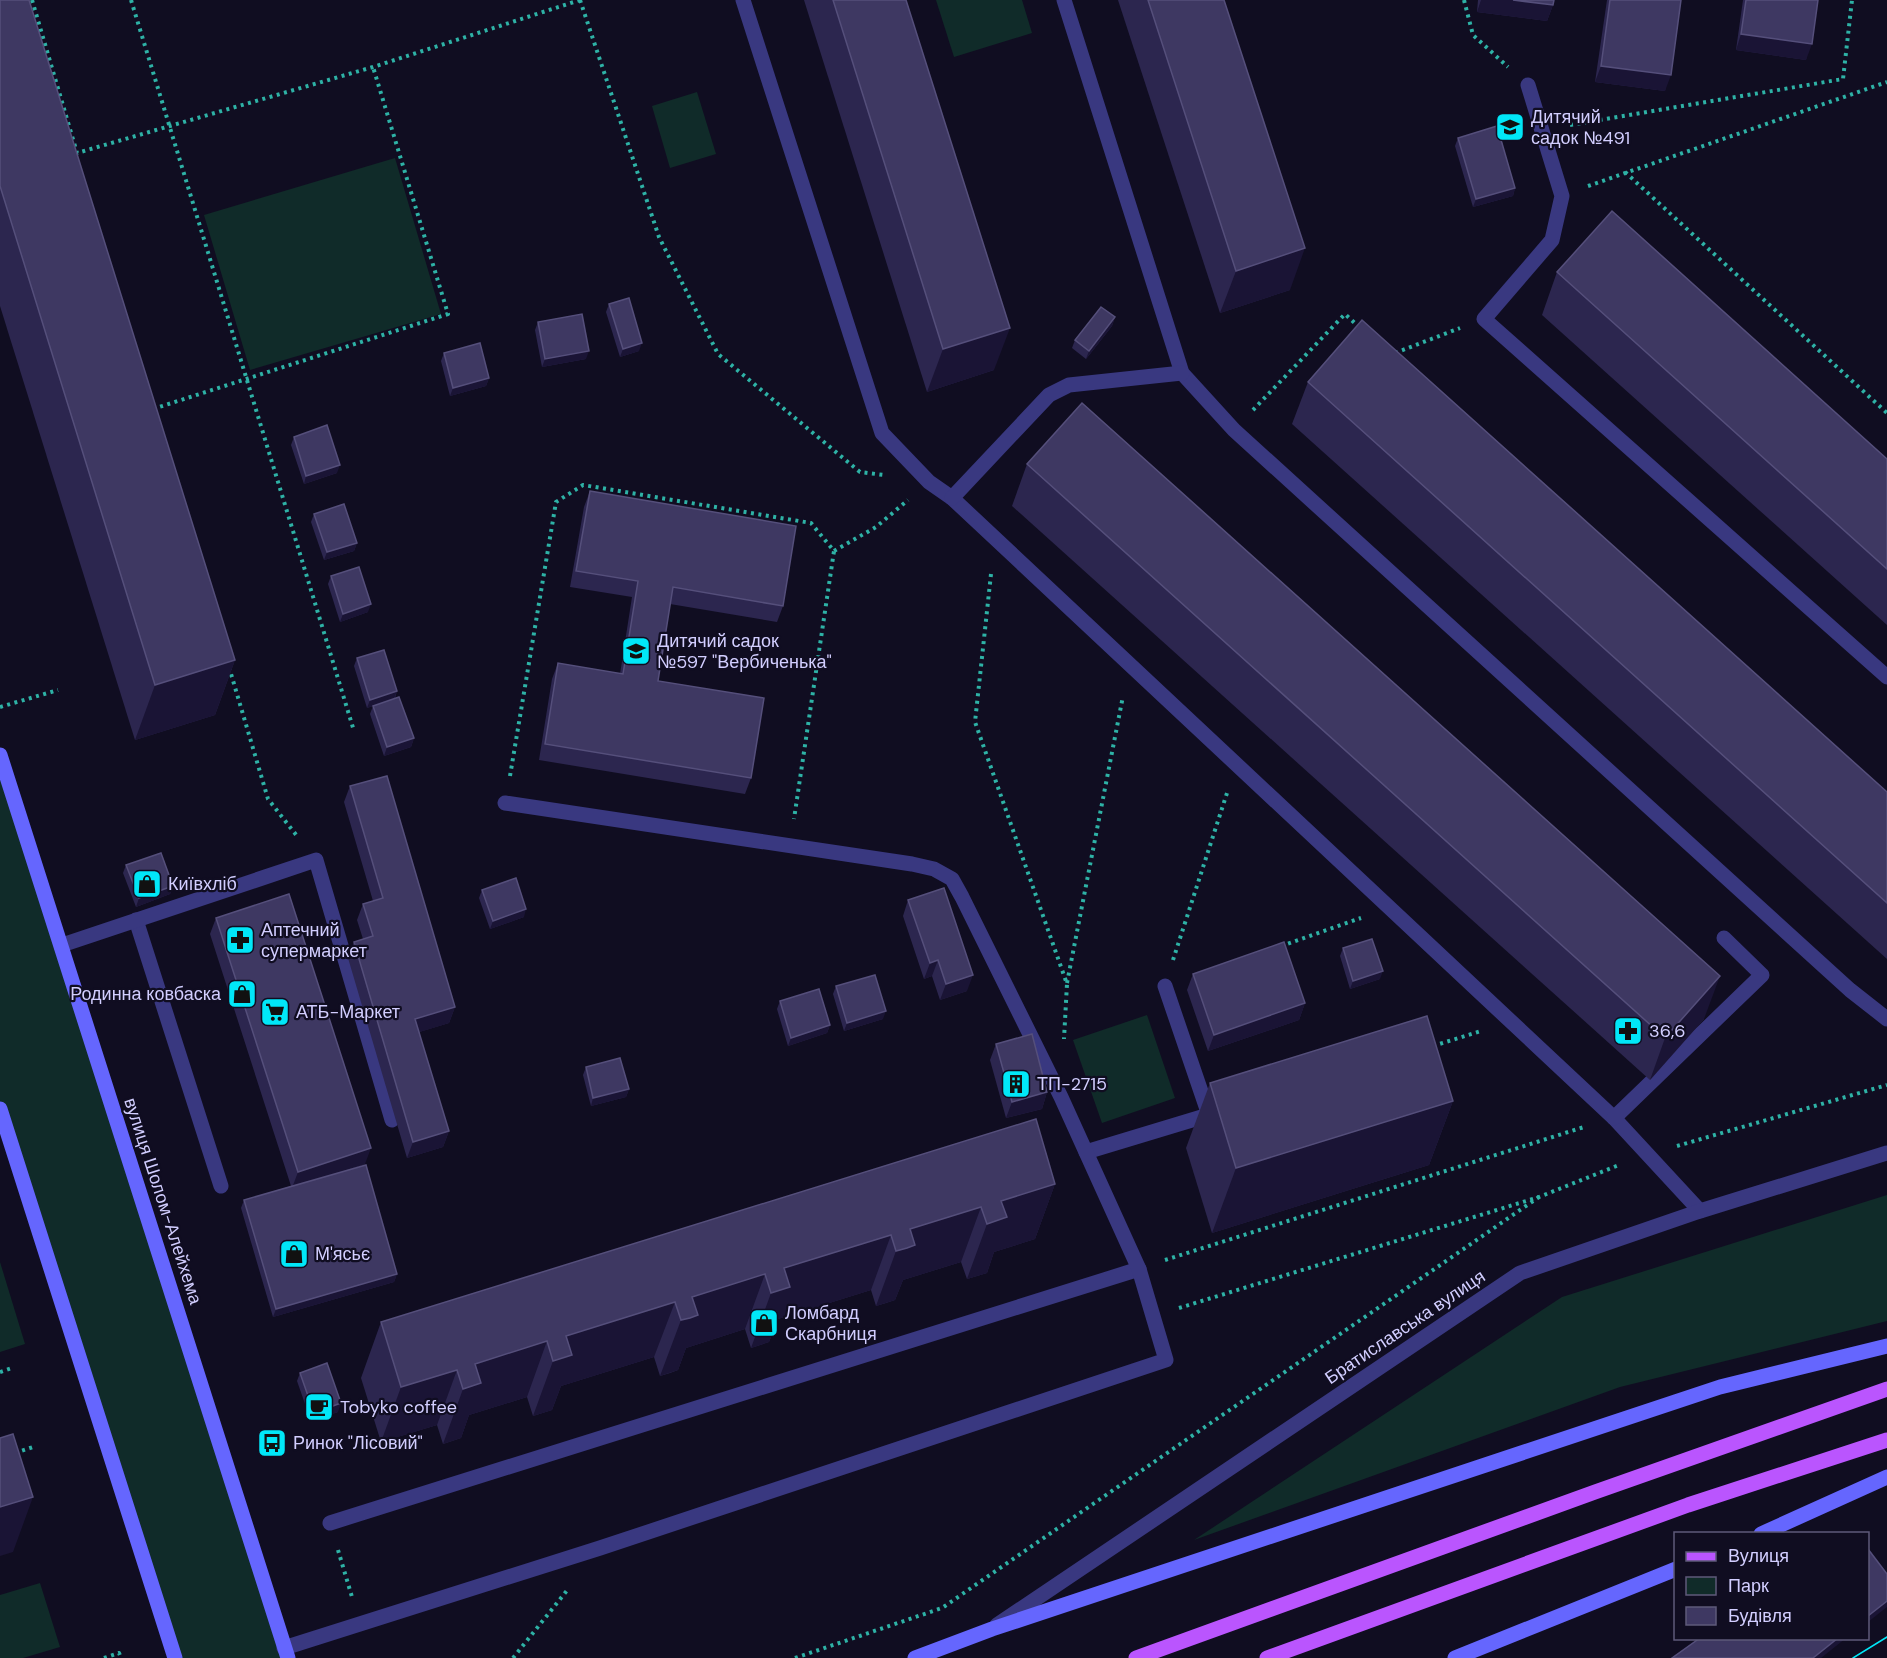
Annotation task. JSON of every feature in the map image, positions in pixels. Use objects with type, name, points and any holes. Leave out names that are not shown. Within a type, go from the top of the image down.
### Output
[{"type":"main road","points":[[1136,1658],[1605,1488],[1887,1389]]},
{"type":"main road","points":[[1267,1658],[1643,1521],[1887,1440]]},
{"type":"street","points":[[742,0],[882,433],[929,482],[952,498],[1614,1118],[1700,1211]]},
{"type":"street","points":[[1064,0],[1182,373],[1234,430],[1850,990],[1887,1019]]},
{"type":"street","points":[[1528,86],[1562,196],[1552,240],[1484,319],[1887,676]]},
{"type":"street","points":[[952,498],[1049,395],[1069,385],[1182,373]]},
{"type":"street","name":"вулиця Шолом-Алейхема","points":[[0,755],[286,1653]]},
{"type":"street","points":[[286,1653],[360,1623],[600,1548],[1166,1360],[1139,1269],[1007,985],[952,879],[934,868],[912,864],[505,803]]},
{"type":"street","points":[[62,945],[316,860],[392,1120]]},
{"type":"street","points":[[136,920],[221,1186]]},
{"type":"street","points":[[1614,1118],[1762,975],[1724,938]]},
{"type":"street","points":[[1165,986],[1209,1115]]},
{"type":"street","points":[[1086,1152],[1231,1108]]},
{"type":"street","points":[[0,1109],[175,1658]]},
{"type":"street","name":"Братиславська вулиця","points":[[992,1629],[1520,1273],[1700,1211],[1887,1153]]},
{"type":"street","points":[[330,1523],[1139,1269]]},
{"type":"street","name":"Братиславська вулиця","points":[[915,1658],[992,1629],[1720,1386],[1887,1346]]},
{"type":"street","points":[[1763,1532],[1887,1477]]},
{"type":"street","points":[[1455,1658],[1674,1570]]},
{"type":"path","points":[[32,0],[77,153],[373,67],[580,0],[659,237],[718,354],[860,472],[929,482]]},
{"type":"path","points":[[131,0],[354,731]]},
{"type":"path","points":[[1464,0],[1473,35],[1528,86]]},
{"type":"path","points":[[1541,130],[1843,79],[1852,0]]},
{"type":"path","points":[[156,420],[153,408],[448,314],[373,67]]},
{"type":"path","points":[[1562,196],[1887,82]]},
{"type":"path","points":[[1625,172],[1887,413]]},
{"type":"path","points":[[1234,430],[1345,315],[1368,335]]},
{"type":"path","points":[[1391,355],[1484,319]]},
{"type":"path","points":[[834,551],[876,527],[929,482]]},
{"type":"path","points":[[505,803],[556,502],[583,485],[811,524],[834,551],[790,846]]},
{"type":"path","points":[[995,538],[975,722],[1067,984]]},
{"type":"path","points":[[228,661],[268,799],[316,860]]},
{"type":"path","points":[[1064,1040],[1067,984],[1130,664]]},
{"type":"path","points":[[0,707],[57,690]]},
{"type":"path","points":[[1165,986],[1236,764]]},
{"type":"path","points":[[1278,947],[1390,908]]},
{"type":"path","points":[[1422,1049],[1511,1021]]},
{"type":"path","points":[[1153,1316],[1539,1197],[1648,1154],[1887,1085]]},
{"type":"path","points":[[1139,1269],[1614,1118]]},
{"type":"path","points":[[795,1658],[942,1608],[1539,1197]]},
{"type":"path","points":[[0,1372],[12,1368]]},
{"type":"path","points":[[9,1455],[36,1446]]},
{"type":"path","points":[[330,1523],[360,1623]]},
{"type":"path","points":[[513,1658],[571,1585]]},
{"type":"path","points":[[104,1658],[119,1653],[121,1658]]},
{"type":"green space","points":[[936,0],[1022,0],[1032,33],[954,57]]},
{"type":"green space","points":[[697,92],[716,154],[670,168],[652,106]]},
{"type":"green space","points":[[395,158],[441,314],[250,370],[204,215]]},
{"type":"green space","points":[[0,755],[288,1658],[175,1658],[0,1107]]},
{"type":"green space","points":[[1147,1015],[1175,1098],[1102,1123],[1073,1040]]},
{"type":"green space","points":[[1887,1195],[1887,1321],[1620,1387],[1194,1540],[1562,1297]]},
{"type":"green space","points":[[0,1262],[25,1344],[0,1352]]},
{"type":"green space","points":[[40,1583],[60,1647],[23,1658],[0,1658],[0,1595]]},
{"type":"building","points":[[0,0],[29,0],[235,660],[155,685],[0,186]]},
{"type":"building","points":[[833,0],[906,0],[1010,328],[943,349]]},
{"type":"building","points":[[1148,0],[1224,0],[1305,248],[1236,271]]},
{"type":"building","points":[[1513,0],[1554,0],[1553,5]]},
{"type":"building","points":[[1610,0],[1681,0],[1671,75],[1601,66]]},
{"type":"building","points":[[1746,0],[1818,0],[1812,44],[1741,34]]},
{"type":"building","points":[[1497,126],[1515,188],[1476,199],[1458,138]]},
{"type":"building","points":[[1612,211],[1887,459],[1887,569],[1557,272]]},
{"type":"building","points":[[629,298],[642,343],[623,349],[609,304]]},
{"type":"building","points":[[1101,307],[1115,317],[1089,351],[1075,340]]},
{"type":"building","points":[[582,314],[589,351],[545,359],[538,322]]},
{"type":"building","points":[[1362,320],[1887,792],[1887,903],[1308,382]]},
{"type":"building","points":[[480,343],[489,378],[453,388],[444,353]]},
{"type":"building","points":[[1082,403],[1720,976],[1665,1038],[1027,464]]},
{"type":"building","points":[[327,425],[340,465],[306,476],[294,437]]},
{"type":"building","points":[[590,491],[796,526],[783,606],[673,587],[658,681],[764,698],[751,778],[545,744],[558,663],[623,674],[638,581],[576,571]]},
{"type":"building","points":[[344,504],[357,543],[327,552],[314,514]]},
{"type":"building","points":[[359,567],[371,604],[343,614],[331,576]]},
{"type":"building","points":[[384,650],[397,691],[370,700],[357,658]]},
{"type":"building","points":[[399,697],[414,738],[387,747],[373,706]]},
{"type":"building","points":[[387,776],[455,1007],[415,1019],[449,1131],[413,1142],[354,942],[373,936],[363,904],[383,898],[350,786]]},
{"type":"building","name":"Київхліб","points":[[161,853],[173,886],[139,898],[126,865]]},
{"type":"building","points":[[516,878],[526,909],[493,921],[482,890]]},
{"type":"building","points":[[944,888],[973,975],[946,984],[938,960],[930,963],[908,900]]},
{"type":"building","points":[[289,894],[371,1148],[298,1172],[216,918]]},
{"type":"building","points":[[1372,939],[1383,971],[1353,981],[1343,948]]},
{"type":"building","points":[[1284,942],[1305,1003],[1214,1035],[1193,974]]},
{"type":"building","points":[[875,975],[886,1011],[847,1023],[836,986]]},
{"type":"building","points":[[819,989],[830,1025],[791,1038],[780,1001]]},
{"type":"building","points":[[1427,1016],[1453,1101],[1236,1168],[1210,1083]]},
{"type":"building","points":[[1032,1034],[1047,1092],[1012,1102],[996,1044]]},
{"type":"building","points":[[620,1058],[629,1089],[593,1098],[586,1067]]},
{"type":"building","points":[[1036,1119],[1055,1184],[1001,1201],[1007,1217],[987,1224],[981,1207],[910,1229],[915,1245],[907,1248],[896,1251],[891,1235],[784,1268],[790,1287],[771,1293],[765,1274],[692,1297],[698,1315],[690,1318],[681,1320],[675,1302],[566,1336],[572,1355],[553,1361],[547,1341],[475,1364],[481,1383],[463,1389],[457,1370],[401,1387],[381,1322]]},
{"type":"building","points":[[366,1165],[397,1274],[276,1309],[244,1200]]},
{"type":"building","points":[[327,1363],[341,1403],[314,1413],[300,1373]]},
{"type":"building","points":[[13,1434],[33,1497],[0,1507],[0,1438]]},
{"type":"building","points":[[1869,1550],[1887,1574],[1887,1601],[1869,1615]]},
{"type":"building","points":[[1697,1640],[1836,1640],[1813,1658],[1672,1658]]},
{"type":"tram line","points":[[1853,1658],[1887,1637]]},
{"type":"place","name":"Дитячий садок №491","points":[[1510,127]]},
{"type":"place","name":"Дитячий садок №597 \"Вербиченька\"","points":[[636,651]]},
{"type":"place","name":"Київхліб","points":[[147,884]]},
{"type":"place","name":"Аптечний супермаркет","points":[[240,940]]},
{"type":"place","name":"Родинна ковбаска","points":[[242,994]]},
{"type":"place","name":"АТБ-Маркет","points":[[275,1012]]},
{"type":"place","name":"36,6","points":[[1628,1031]]},
{"type":"place","name":"ТП-2715","points":[[1016,1084]]},
{"type":"place","name":"М'ясьє","points":[[294,1254]]},
{"type":"place","name":"Ломбард Скарбниця","points":[[764,1323]]},
{"type":"place","name":"Tobyko coffee","points":[[319,1407]]},
{"type":"place","name":"Ринок \"Лісовий\"","points":[[272,1443]]}]
